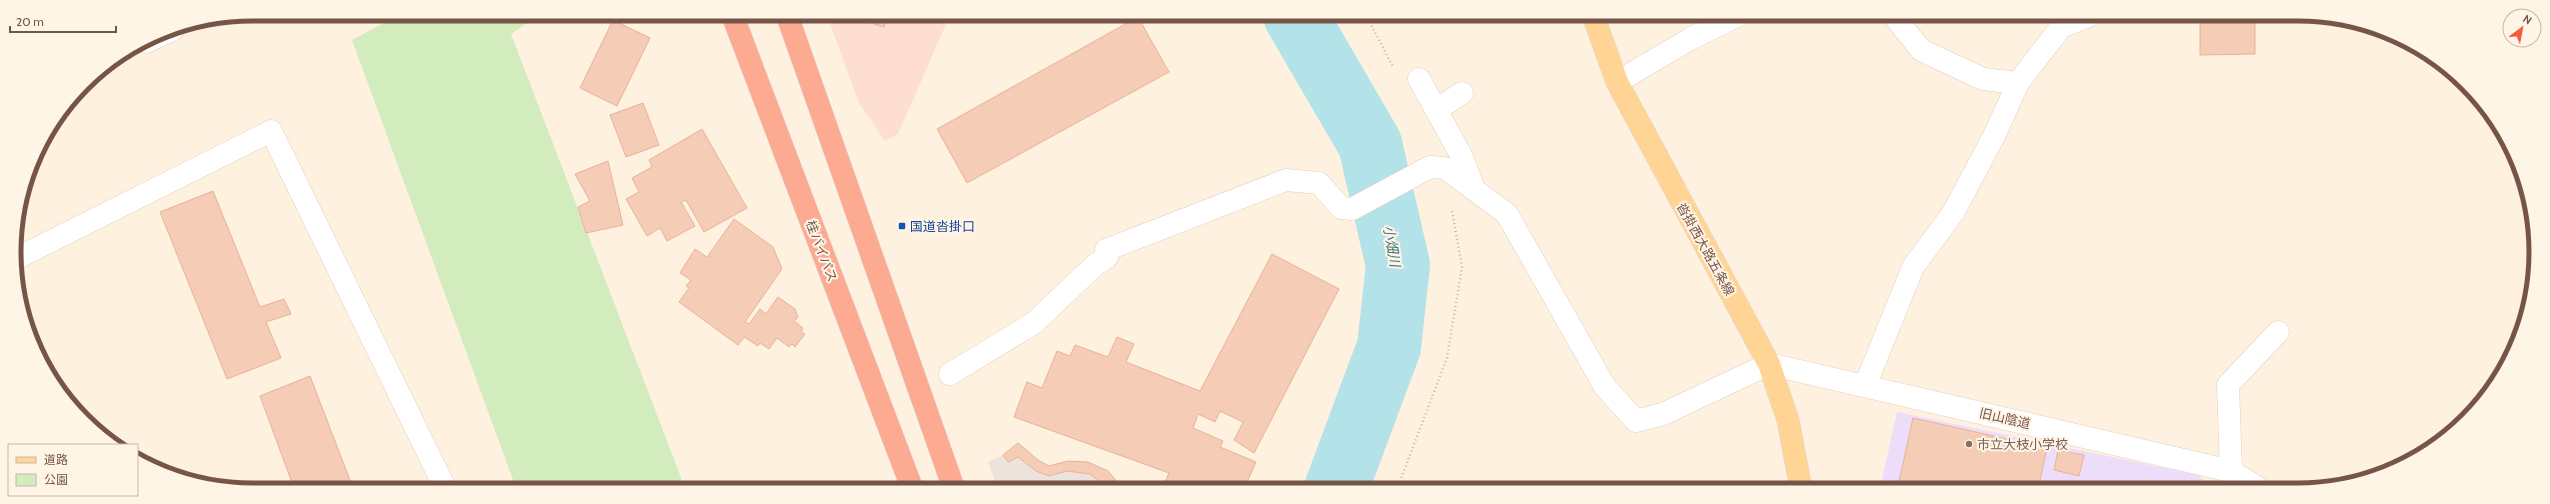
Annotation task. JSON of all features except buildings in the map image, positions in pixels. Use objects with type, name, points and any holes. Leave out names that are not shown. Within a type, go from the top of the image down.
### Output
[{"type":"highway","name":"桂バイパス","points":[[735,21],[910,483]]},
{"type":"highway","points":[[789,21],[952,483]]},
{"type":"main road","name":"沓掛西大路五条線","points":[[1595,21],[1617,82],[1768,364],[1788,420],[1800,483]]},
{"type":"street","points":[[1617,82],[1692,38],[1727,21]]},
{"type":"street","points":[[1898,21],[1921,50],[1983,79],[2018,83]]},
{"type":"street","points":[[1865,386],[1913,267],[1953,213],[1995,134],[2018,83],[2061,21]]},
{"type":"street","points":[[1419,79],[1461,154],[1474,189]]},
{"type":"street","points":[[1436,110],[1462,93]]},
{"type":"street","points":[[21,256],[271,131],[443,483]]},
{"type":"street","points":[[950,374],[1034,323],[1095,265],[1107,257],[1106,250],[1286,180],[1319,183],[1341,208],[1352,209],[1437,168],[1474,189],[1507,214],[1605,387],[1636,421],[1663,414],[1768,364]]},
{"type":"street","points":[[2231,471],[2228,384],[2278,332]]},
{"type":"street","name":"旧山陰道","points":[[1768,364],[2231,471],[2250,483]]},
{"type":"path","points":[[1369,21],[1395,71]]},
{"type":"path","points":[[2444,74],[2476,106]]},
{"type":"path","points":[[1399,483],[1447,358],[1462,267],[1437,168]]},
{"type":"shaded area","points":[[829,21],[947,21],[898,134],[885,141],[859,103]]},
{"type":"shaded area","name":"市立大枝小学校","points":[[1897,412],[2198,475],[2207,483],[1881,483]]},
{"type":"shaded area","points":[[1012,448],[1049,466],[1068,461],[1088,462],[1108,471],[1118,483],[996,483],[988,462],[1003,455]]},
{"type":"green space","points":[[388,21],[530,21],[511,34],[683,483],[514,483],[352,40]]},
{"type":"waterway","name":"小畑川","points":[[1298,21],[1370,144],[1398,265],[1389,347],[1338,483]]},
{"type":"place","name":"国道沓掛口","points":[[902,226]]},
{"type":"place","name":"市立大枝小学校","points":[[1969,444]]}]
